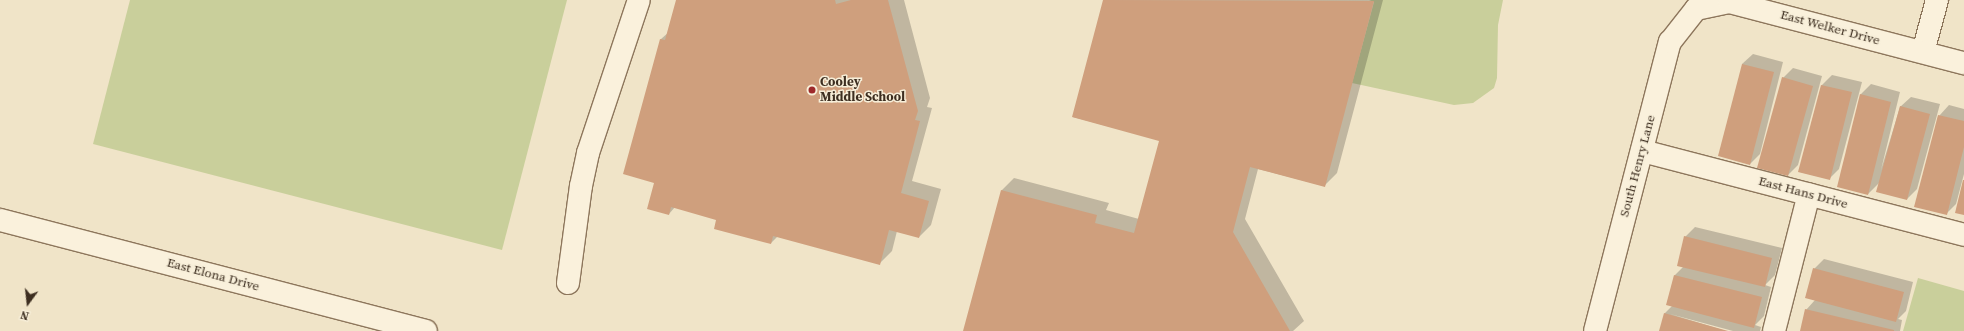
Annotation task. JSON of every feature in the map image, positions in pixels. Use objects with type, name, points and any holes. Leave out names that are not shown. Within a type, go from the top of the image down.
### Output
[{"type":"street","points":[[568,283],[581,186],[588,153],[639,0]]},
{"type":"street","points":[[1923,52],[1937,0]]},
{"type":"street","name":"East Welker Drive","points":[[1696,9],[1729,2],[1964,63]]},
{"type":"street","name":"South Henry Lane","points":[[1595,331],[1670,42],[1696,9]]},
{"type":"street","name":"East Hans Drive","points":[[1642,151],[1964,235]]},
{"type":"street","points":[[1774,331],[1809,194]]},
{"type":"street","name":"East Elona Drive","points":[[0,220],[426,331]]},
{"type":"green space","points":[[130,0],[567,0],[502,250],[93,144]]},
{"type":"green space","points":[[1369,0],[1503,0],[1498,25],[1497,78],[1494,88],[1473,103],[1454,105],[1352,83],[1374,2]]},
{"type":"green space","points":[[1918,278],[1964,291],[1964,331],[1903,331]]},
{"type":"building","points":[[676,0],[835,0],[836,4],[851,0],[888,0],[918,111],[915,120],[920,121],[901,193],[929,201],[919,238],[889,230],[880,265],[773,236],[771,244],[714,229],[716,220],[671,207],[669,215],[647,209],[654,183],[623,174],[660,39],[665,40]]},
{"type":"building","points":[[1103,0],[1374,1],[1325,187],[1250,167],[1233,232],[1290,331],[963,331],[1001,190],[1097,215],[1095,223],[1134,233],[1159,141],[1072,117]]},
{"type":"building","points":[[1742,64],[1774,72],[1750,165],[1718,156]]},
{"type":"building","points":[[1782,77],[1813,86],[1788,176],[1757,168]]},
{"type":"building","points":[[1821,85],[1852,92],[1830,180],[1798,172]]},
{"type":"building","points":[[1860,94],[1891,102],[1868,195],[1837,187]]},
{"type":"building","points":[[1900,106],[1930,114],[1907,200],[1876,192]]},
{"type":"building","points":[[1938,115],[1964,121],[1964,147],[1947,215],[1914,207]]},
{"type":"building","points":[[1964,180],[1964,215],[1955,213]]},
{"type":"building","points":[[1684,236],[1772,258],[1765,287],[1677,266]]},
{"type":"building","points":[[1813,268],[1904,292],[1896,322],[1805,298]]},
{"type":"building","points":[[1674,275],[1762,297],[1754,328],[1666,305]]},
{"type":"building","points":[[1805,309],[1894,330],[1894,331],[1800,331]]},
{"type":"building","points":[[1664,313],[1728,331],[1659,331]]},
{"type":"place","name":"Cooley Middle School","points":[[812,90]]}]
